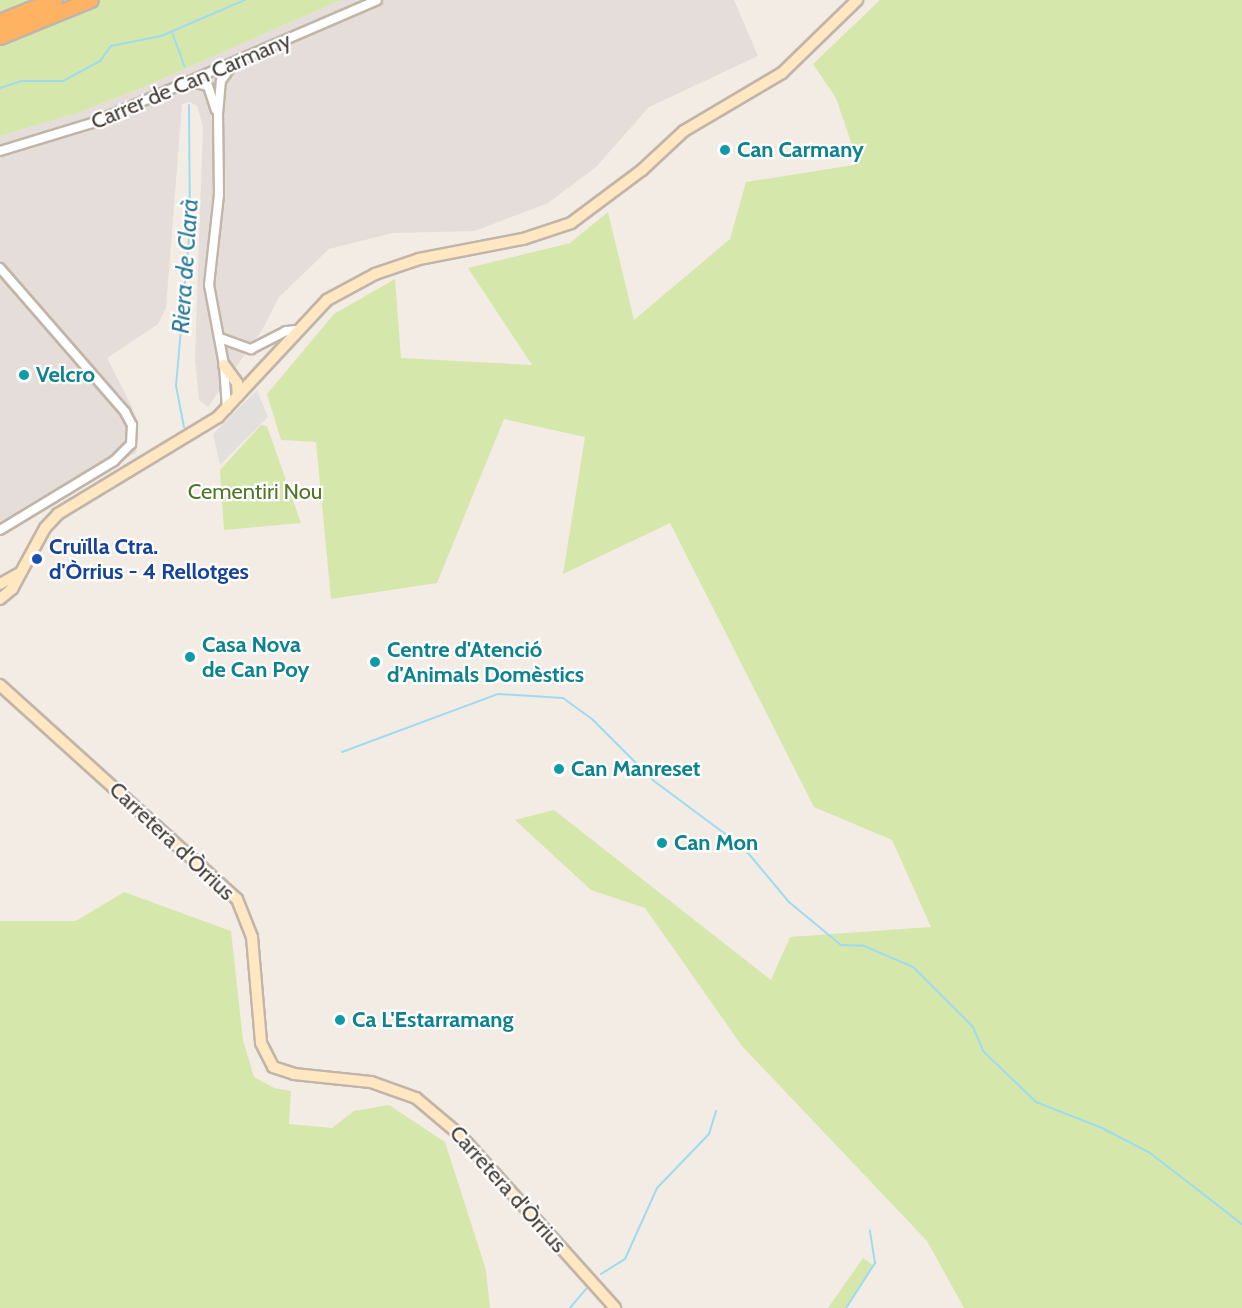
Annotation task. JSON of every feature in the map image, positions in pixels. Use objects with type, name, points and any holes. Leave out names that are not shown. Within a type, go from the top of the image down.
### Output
[{"type":"highway","points":[[0,22],[55,0]]},
{"type":"highway","points":[[0,37],[91,0]]},
{"type":"street","name":"Carrer de Can Carmany","points":[[0,151],[92,123],[232,65],[377,0]]},
{"type":"street","points":[[0,599],[12,589],[45,528],[58,514],[198,431],[226,409],[327,300],[375,274],[419,259],[523,239],[571,223],[642,170],[684,131],[782,73],[857,0]]},
{"type":"street","points":[[226,409],[224,365],[209,285],[219,195],[218,114],[221,81],[232,65]]},
{"type":"street","points":[[190,81],[208,87],[218,114]]},
{"type":"street","points":[[0,268],[125,412],[132,425],[130,444],[114,461],[0,530]]},
{"type":"street","points":[[220,338],[251,349],[286,331],[297,330]]},
{"type":"street","points":[[224,365],[237,383],[238,396]]},
{"type":"street","points":[[0,584],[21,572]]},
{"type":"street","name":"Carretera d'Òrrius","points":[[0,685],[237,899],[252,938],[261,1043],[273,1067],[294,1074],[388,1086],[423,1103],[460,1135],[615,1308]]},
{"type":"shaded area","points":[[341,0],[734,0],[758,56],[649,107],[596,167],[548,203],[475,231],[393,233],[329,249],[279,297],[262,330],[208,407],[199,400],[195,359],[203,127],[197,106],[190,102],[182,104],[166,308],[158,324],[107,358],[134,411],[138,424],[136,453],[0,524],[0,136],[74,114],[139,89]]},
{"type":"shaded area","points":[[257,390],[268,417],[220,465],[213,434]]},
{"type":"green space","points":[[0,0],[341,0],[139,89],[74,114],[0,136]]},
{"type":"green space","points":[[880,0],[1242,0],[1242,1308],[964,1308],[927,1241],[742,1046],[645,908],[591,890],[515,820],[554,810],[771,980],[790,937],[931,927],[892,840],[814,807],[670,523],[563,574],[585,437],[504,419],[437,583],[331,599],[316,442],[281,440],[267,394],[334,314],[395,279],[401,358],[532,365],[468,268],[570,243],[608,212],[634,320],[730,239],[746,182],[854,165],[852,145],[836,98],[813,64]]},
{"type":"green space","name":"Cementiri Nou","points":[[261,425],[267,426],[301,523],[224,530],[220,470]]},
{"type":"green space","points":[[124,892],[231,931],[243,1040],[254,1077],[274,1088],[291,1091],[289,1124],[332,1128],[354,1111],[389,1105],[445,1142],[486,1270],[490,1308],[0,1308],[0,921],[76,921]]},
{"type":"green space","points":[[863,1258],[874,1266],[847,1308],[828,1308]]},
{"type":"waterway","points":[[0,88],[21,81],[63,81],[100,61],[111,46],[161,36],[245,0]]},
{"type":"waterway","name":"Riera de Clarà","points":[[172,32],[185,67]]},
{"type":"waterway","name":"Riera de Clarà","points":[[184,427],[176,386],[190,225],[189,105]]},
{"type":"waterway","points":[[342,752],[498,694],[563,698],[593,720],[654,781],[743,847],[789,902],[841,945],[864,946],[913,967],[973,1027],[983,1051],[1036,1102],[1102,1128],[1150,1153],[1242,1224]]},
{"type":"waterway","points":[[601,1274],[625,1259],[657,1188],[709,1134],[716,1111]]},
{"type":"waterway","points":[[846,1308],[875,1263],[870,1230]]},
{"type":"waterway","points":[[570,1308],[586,1289]]},
{"type":"place","name":"Can Carmany","points":[[725,150]]},
{"type":"place","name":"Velcro","points":[[24,375]]},
{"type":"place","name":"Cruïlla Ctra. d'Òrrius - 4 Rellotges","points":[[37,559]]},
{"type":"place","name":"Casa Nova de Can Poy","points":[[190,657]]},
{"type":"place","name":"Centre d'Atenció d'Animals Domèstics","points":[[375,662]]},
{"type":"place","name":"Can Manreset","points":[[559,769]]},
{"type":"place","name":"Can Mon","points":[[662,843]]},
{"type":"place","name":"Ca L'Estarramang","points":[[340,1020]]}]
